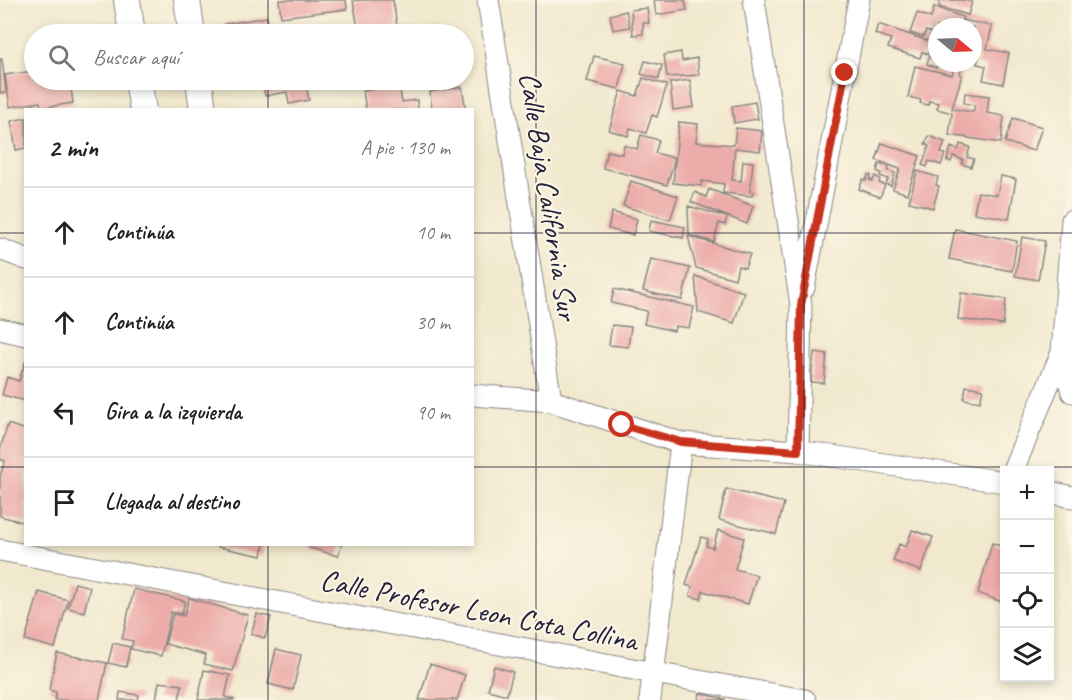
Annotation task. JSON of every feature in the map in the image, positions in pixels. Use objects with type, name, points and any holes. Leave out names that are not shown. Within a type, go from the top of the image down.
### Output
[{"type":"street","points":[[127,0],[131,24]]},
{"type":"street","points":[[187,0],[191,24]]},
{"type":"street","name":"Calle Baja California Sur","points":[[488,0],[551,402]]},
{"type":"street","points":[[754,0],[801,305]]},
{"type":"street","points":[[798,451],[801,305],[859,0]]},
{"type":"street","points":[[140,90],[143,108]]},
{"type":"street","points":[[200,90],[203,108]]},
{"type":"street","points":[[1015,466],[1062,352],[1072,220]]},
{"type":"street","points":[[0,249],[24,258]]},
{"type":"street","points":[[0,329],[24,335]]},
{"type":"street","points":[[1062,352],[1072,392]]},
{"type":"street","points":[[474,395],[551,402],[681,442],[798,451],[1000,481]]},
{"type":"street","points":[[650,700],[681,442]]},
{"type":"street","points":[[1054,493],[1072,497]]},
{"type":"street","name":"Calle Profesor Leon Cota Collina","points":[[0,550],[805,700]]},
{"type":"building","points":[[279,0],[346,0],[347,9],[281,17]]},
{"type":"building","points":[[393,0],[397,24],[357,24],[353,1]]},
{"type":"building","points":[[654,0],[685,0],[687,10],[656,15]]},
{"type":"building","points":[[935,0],[972,2],[968,15],[939,7],[940,2]]},
{"type":"building","points":[[934,7],[963,17],[963,18],[931,18]]},
{"type":"building","points":[[647,8],[649,23],[643,23],[643,34],[633,35],[631,10]]},
{"type":"building","points":[[626,11],[630,27],[613,30],[610,15]]},
{"type":"building","points":[[917,13],[931,18],[928,18],[928,32],[926,31],[923,37],[910,33]]},
{"type":"building","points":[[267,17],[268,24],[224,24]]},
{"type":"building","points":[[878,24],[928,41],[928,54],[922,52],[920,58],[888,48],[891,39],[875,34]]},
{"type":"building","points":[[982,24],[992,26],[987,49],[1009,53],[1003,84],[983,80],[986,66],[982,65]]},
{"type":"building","points":[[681,52],[682,61],[697,58],[699,75],[667,77],[664,55]]},
{"type":"building","points":[[594,56],[625,63],[619,89],[587,81]]},
{"type":"building","points":[[0,59],[2,59],[6,93],[0,93]]},
{"type":"building","points":[[645,61],[662,65],[659,79],[641,74]]},
{"type":"building","points":[[915,66],[928,69],[928,72],[952,75],[953,72],[960,72],[962,75],[952,109],[973,112],[975,105],[964,103],[965,93],[989,96],[987,113],[1004,116],[1001,143],[949,135],[952,113],[937,109],[939,103],[929,101],[928,105],[920,103],[921,100],[908,97]]},
{"type":"building","points":[[24,72],[24,90],[71,90],[73,103],[41,108],[40,102],[10,107],[5,75]]},
{"type":"building","points":[[643,78],[667,85],[657,117],[652,115],[646,133],[630,128],[628,136],[609,130],[621,91],[637,96]]},
{"type":"building","points":[[690,80],[694,107],[673,110],[670,83]]},
{"type":"building","points":[[264,90],[307,90],[309,100],[289,104],[287,92],[265,96]]},
{"type":"building","points":[[400,90],[402,102],[417,100],[418,108],[366,108],[363,91]]},
{"type":"building","points":[[463,90],[466,108],[432,108],[430,92]]},
{"type":"building","points":[[755,102],[758,119],[734,123],[732,106]]},
{"type":"building","points":[[24,118],[24,148],[16,150],[11,121]]},
{"type":"building","points":[[1013,118],[1042,127],[1034,151],[1005,142]]},
{"type":"building","points":[[679,122],[698,124],[696,142],[734,145],[736,128],[762,131],[760,151],[735,148],[732,180],[741,181],[743,161],[753,162],[750,192],[753,192],[752,196],[723,193],[724,184],[702,181],[701,186],[673,183]]},
{"type":"building","points":[[641,135],[659,140],[655,153],[675,158],[667,185],[603,168],[607,151],[622,154],[624,145],[637,149]]},
{"type":"building","points":[[929,136],[945,142],[941,153],[945,154],[941,165],[929,161],[927,167],[922,165],[929,146],[925,144]]},
{"type":"building","points":[[882,143],[920,156],[907,194],[893,189],[900,169],[876,160]]},
{"type":"building","points":[[960,144],[970,147],[967,157],[974,159],[971,167],[962,164],[963,160],[953,156],[951,162],[947,160],[951,147],[958,150]]},
{"type":"building","points":[[879,164],[889,167],[888,171],[895,173],[891,186],[886,184],[888,179],[880,176],[881,173],[877,171]]},
{"type":"building","points":[[917,171],[938,177],[936,185],[939,186],[933,208],[909,202]]},
{"type":"building","points":[[868,175],[871,176],[869,180],[873,181],[875,176],[880,179],[879,183],[885,185],[880,197],[859,189],[863,179],[866,181]]},
{"type":"building","points":[[1001,176],[1016,179],[1009,219],[974,213],[978,192],[997,195]]},
{"type":"building","points":[[631,181],[678,196],[670,220],[623,206]]},
{"type":"building","points":[[709,189],[753,206],[747,224],[691,202],[695,192],[706,197]]},
{"type":"building","points":[[688,206],[727,217],[725,225],[719,223],[714,242],[689,235]]},
{"type":"building","points":[[612,212],[637,219],[633,235],[608,229]]},
{"type":"building","points":[[651,220],[685,227],[683,238],[649,231]]},
{"type":"building","points":[[955,229],[1017,241],[1012,271],[949,259]]},
{"type":"building","points":[[688,236],[750,254],[745,268],[738,266],[735,279],[696,268]]},
{"type":"building","points":[[1022,237],[1045,241],[1038,280],[1015,276]]},
{"type":"building","points":[[651,259],[690,268],[682,300],[643,291]]},
{"type":"building","points":[[695,276],[744,292],[734,323],[698,312]]},
{"type":"building","points":[[614,289],[694,307],[689,328],[675,326],[674,331],[644,324],[647,311],[611,303]]},
{"type":"building","points":[[961,293],[1006,299],[1003,325],[958,319]]},
{"type":"building","points":[[612,325],[631,327],[628,347],[609,345]]},
{"type":"building","points":[[814,352],[827,354],[824,383],[811,382]]},
{"type":"building","points":[[24,366],[24,400],[2,395],[7,377],[19,381]]},
{"type":"building","points":[[966,386],[983,389],[980,402],[964,399]]},
{"type":"building","points":[[8,424],[24,429],[24,522],[0,516],[0,476],[5,461],[0,459],[0,449]]},
{"type":"building","points":[[726,489],[784,503],[776,534],[719,520]]},
{"type":"building","points":[[718,530],[744,538],[735,569],[757,575],[748,604],[703,591],[701,599],[690,596],[692,587],[686,585],[701,537],[708,539],[706,546],[713,548]]},
{"type":"building","points":[[912,530],[933,537],[921,571],[893,561],[899,544],[906,547]]},
{"type":"building","points":[[992,543],[1000,546],[1000,601],[978,593]]},
{"type":"building","points":[[218,546],[264,546],[262,556]]},
{"type":"building","points":[[310,546],[341,546],[338,556],[310,548]]},
{"type":"building","points":[[75,583],[90,587],[84,612],[68,608]]},
{"type":"building","points":[[134,589],[185,601],[182,614],[171,612],[161,656],[131,649],[133,641],[122,639]]},
{"type":"building","points":[[39,592],[68,600],[55,648],[25,640]]},
{"type":"building","points":[[189,598],[248,615],[233,671],[204,664],[206,655],[165,644],[173,614],[184,616]]},
{"type":"building","points":[[257,614],[271,617],[265,638],[251,634]]},
{"type":"building","points":[[113,643],[130,647],[126,667],[108,663]]},
{"type":"building","points":[[276,649],[301,655],[293,690],[268,684]]},
{"type":"building","points":[[57,653],[107,663],[99,700],[55,700],[56,692],[49,690]]},
{"type":"building","points":[[430,664],[465,675],[457,700],[419,700]]},
{"type":"building","points":[[494,666],[513,672],[507,695],[488,690]]},
{"type":"building","points":[[204,670],[230,675],[225,697],[235,700],[198,700]]},
{"type":"building","points":[[159,682],[182,685],[179,700],[156,700]]},
{"type":"building","points":[[120,692],[139,695],[138,700],[119,700]]},
{"type":"building","points":[[700,693],[725,699],[725,700],[698,700]]},
{"type":"route","points":[[622,425],[681,442],[798,451],[801,305],[845,73]]}]
